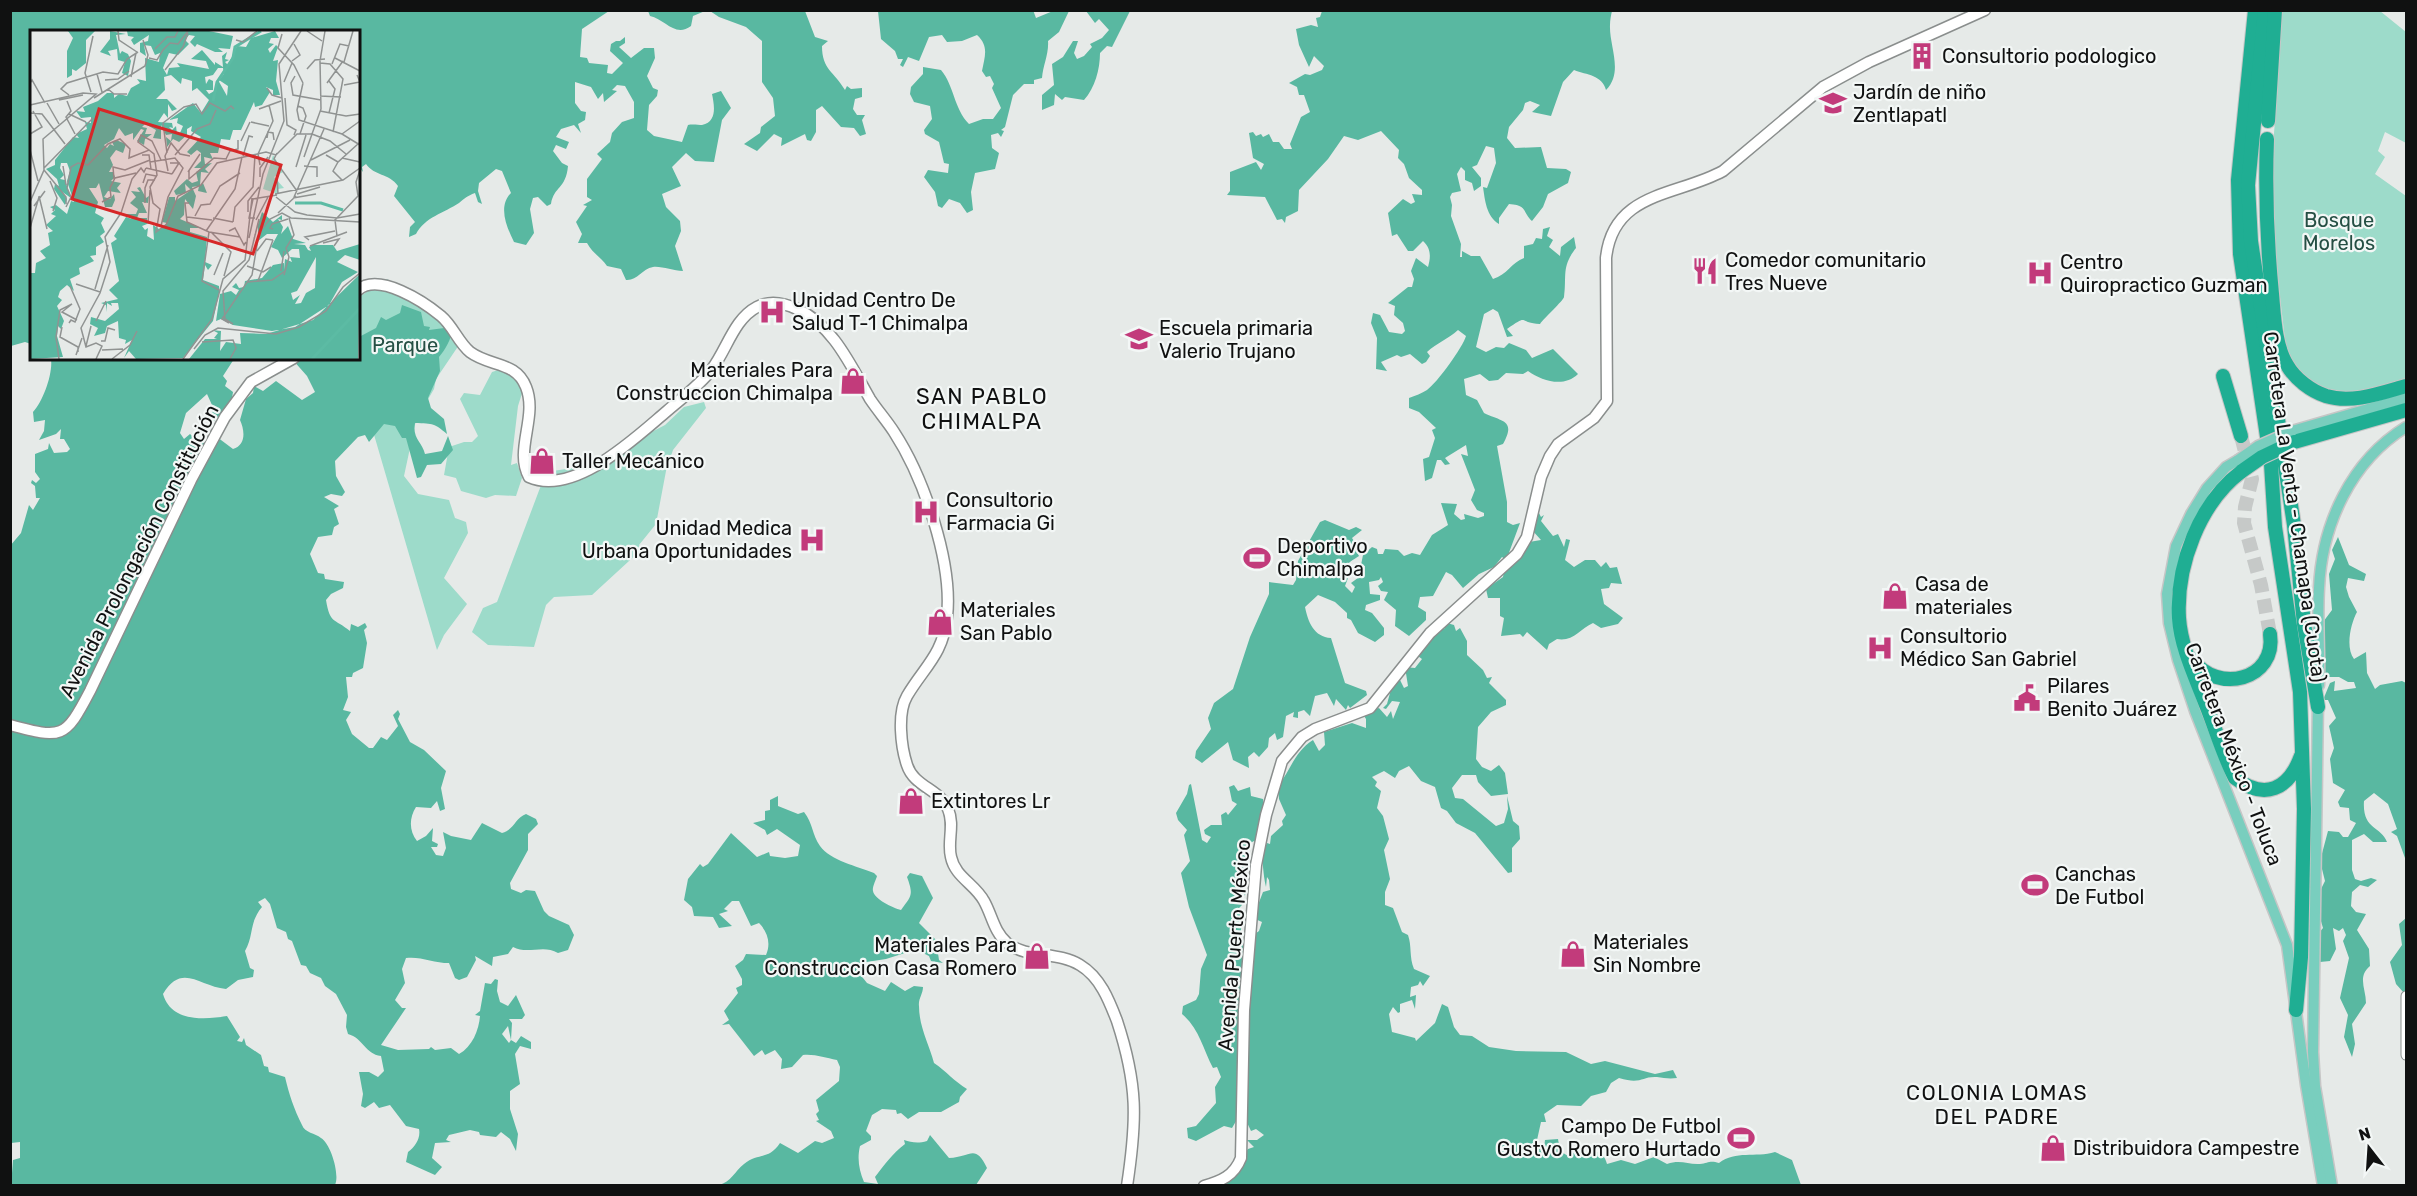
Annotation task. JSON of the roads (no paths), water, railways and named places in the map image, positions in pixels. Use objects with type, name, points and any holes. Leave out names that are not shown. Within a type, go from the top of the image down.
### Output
[{"type":"highway","name":"Carretera La Venta - Chamapa (Cuota)","points":[[2255,10],[2238,180],[2240,254],[2271,464],[2275,527],[2296,654],[2303,748],[2301,957],[2296,1010]]},
{"type":"highway","name":"Carretera La Venta - Chamapa (Cuota)","points":[[2265,10],[2249,175],[2251,241],[2294,525],[2304,624],[2318,707]]},
{"type":"highway","points":[[2268,121],[2275,10]]},
{"type":"highway","points":[[2267,139],[2264,200],[2268,250],[2276,329],[2287,365],[2304,385],[2315,392],[2339,399],[2366,397],[2406,386]]},
{"type":"highway","points":[[2223,376],[2241,436]]},
{"type":"highway","points":[[2303,748],[2295,771],[2285,784],[2259,790],[2247,787],[2235,778],[2185,646],[2179,620],[2179,594],[2188,550],[2201,521],[2240,465],[2262,456],[2293,436],[2406,410]]},
{"type":"highway","points":[[2185,646],[2204,672],[2217,679],[2232,680],[2248,675],[2261,666],[2269,654],[2270,634]]},
{"type":"main road","name":"Avenida Puerto México","points":[[1205,1185],[1227,1177],[1238,1166],[1241,1158],[1244,1010],[1256,865],[1266,815],[1282,761],[1302,737],[1315,729],[1370,708],[1430,633],[1491,580],[1524,545],[1541,477],[1550,456],[1558,444],[1594,418],[1607,402],[1606,258],[1612,235],[1621,220],[1650,197],[1706,180],[1723,171],[1834,80],[1985,10]]},
{"type":"main road","points":[[360,289],[369,284],[390,286],[442,317],[469,351],[486,360],[508,366],[521,376],[528,392],[531,413],[524,467],[529,477],[547,482],[570,478],[591,469],[656,420],[710,372],[739,324],[757,307],[771,302],[798,309],[821,326],[836,342],[906,454],[931,515],[947,585],[947,621],[939,650],[905,700],[902,725],[905,762],[914,780],[946,804],[951,823],[949,849],[952,861],[956,870],[984,899],[1002,938],[1021,950],[1074,962],[1092,974],[1101,986],[1129,1057],[1134,1088],[1134,1143],[1127,1185]]},
{"type":"main road","name":"Avenida Prolongación Constitución","points":[[10,725],[51,735],[62,732],[71,724],[100,671],[191,480],[225,417],[251,382],[290,360]]},
{"type":"main road","points":[[2293,436],[2406,398]]},
{"type":"main road","name":"Carretera México - Toluca","points":[[2332,1185],[2315,1086],[2313,1052],[2319,587],[2324,547],[2336,510],[2350,484],[2371,455],[2406,428]]},
{"type":"main road","name":"Carretera México - Toluca","points":[[2240,465],[2226,467],[2207,488],[2191,514],[2176,546],[2167,594],[2169,623],[2178,660],[2195,711],[2287,945],[2323,1185]]},
{"type":"street","points":[[2406,996],[2406,1055]]},
{"type":"tunnel","points":[[2241,436],[2252,479],[2245,507],[2244,523],[2261,585],[2270,634]]},
{"type":"place","name":"Consultorio podologico","points":[[1922,56]]},
{"type":"place","name":"Jardín de niño Zentlapatl","points":[[1833,103]]},
{"type":"place","name":"Comedor comunitario Tres Nueve","points":[[1705,271]]},
{"type":"place","name":"Centro Quiropractico Guzman","points":[[2040,273]]},
{"type":"place","name":"Unidad Centro De Salud T-1 Chimalpa","points":[[772,312]]},
{"type":"place","name":"Escuela primaria Valerio Trujano","points":[[1139,339]]},
{"type":"place","name":"Materiales Para Construccion Chimalpa","points":[[853,381]]},
{"type":"place","name":"Taller Mecánico","points":[[542,461]]},
{"type":"place","name":"Consultorio Farmacia Gi","points":[[926,512]]},
{"type":"place","name":"Unidad Medica Urbana Oportunidades","points":[[812,540]]},
{"type":"place","name":"Deportivo Chimalpa","points":[[1257,558]]},
{"type":"place","name":"Casa de materiales","points":[[1895,596]]},
{"type":"place","name":"Materiales San Pablo","points":[[940,622]]},
{"type":"place","name":"Consultorio Médico San Gabriel","points":[[1880,648]]},
{"type":"place","name":"Pilares Benito Juárez","points":[[2027,698]]},
{"type":"place","name":"Extintores Lr","points":[[911,801]]},
{"type":"place","name":"Canchas De Futbol","points":[[2035,885]]},
{"type":"place","name":"Materiales Sin Nombre","points":[[1573,954]]},
{"type":"place","name":"Materiales Para Construccion Casa Romero","points":[[1037,956]]},
{"type":"place","name":"Campo De Futbol Gustvo Romero Hurtado","points":[[1741,1138]]},
{"type":"place","name":"Distribuidora Campestre","points":[[2053,1148]]},
{"type":"district","name":"SAN PABLO CHIMALPA","points":[[982,408]]},
{"type":"district","name":"COLONIA LOMAS DEL PADRE","points":[[1997,1104]]},
{"type":"park label","name":"Bosque Morelos","points":[[2339,232]]},
{"type":"park label","name":"Parque","points":[[405,345]]}]
